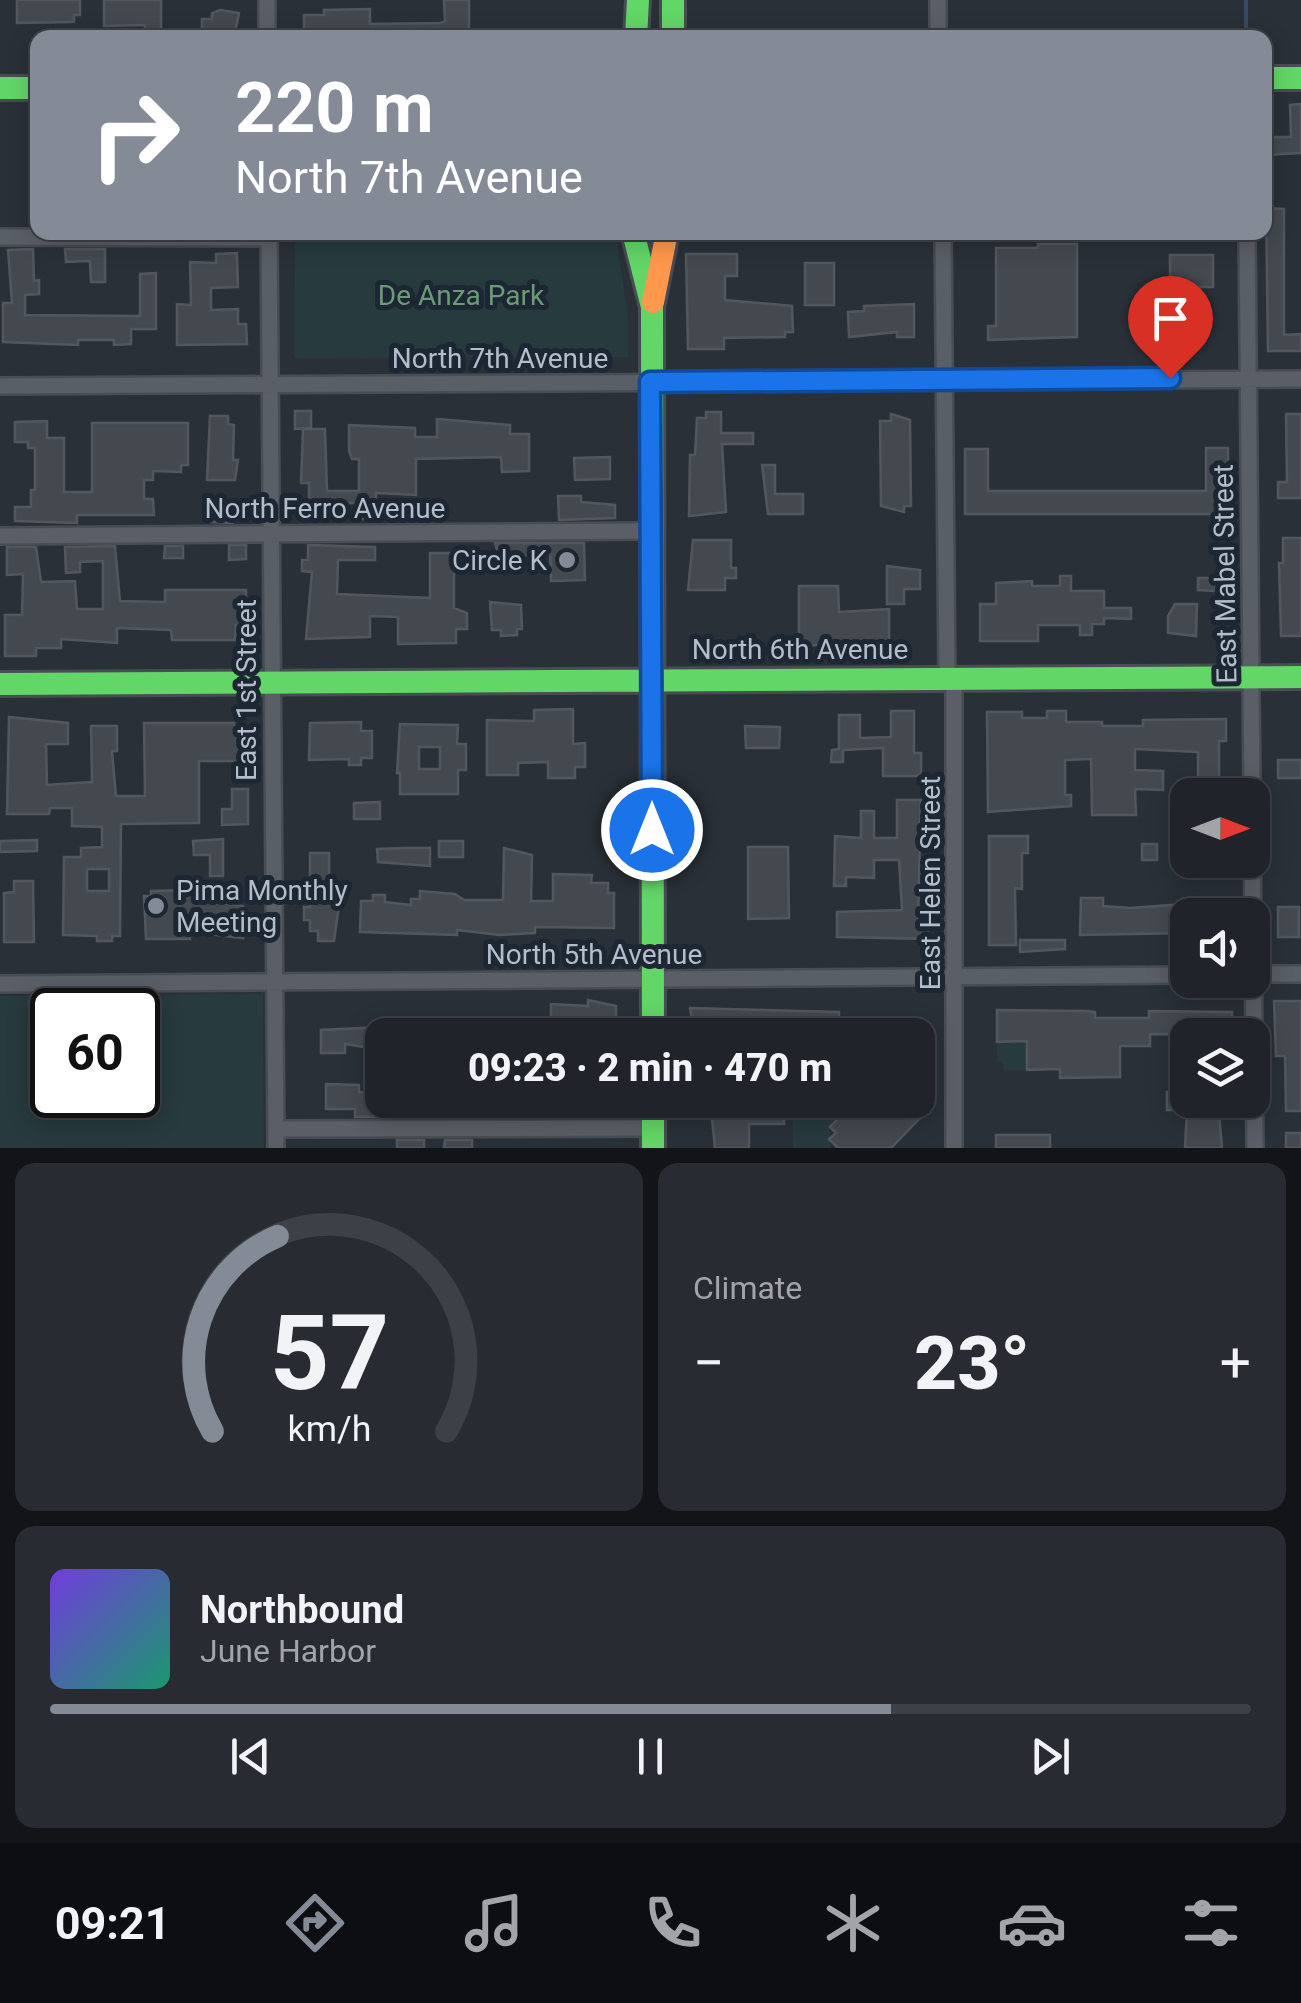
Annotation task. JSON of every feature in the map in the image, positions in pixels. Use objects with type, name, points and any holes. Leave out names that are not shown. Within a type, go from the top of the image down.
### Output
[{"type":"street","points":[[266,0],[267,30]]},
{"type":"street","points":[[636,30],[638,0]]},
{"type":"street","points":[[672,30],[674,0]]},
{"type":"street","points":[[938,0],[938,30]]},
{"type":"street","points":[[1272,78],[1301,78]]},
{"type":"street","points":[[0,88],[30,88]]},
{"type":"street","points":[[0,237],[30,237]]},
{"type":"street","name":"East 1st Street","points":[[269,240],[276,1148]]},
{"type":"street","points":[[636,240],[652,307]]},
{"type":"street","name":"East Helen Street","points":[[943,240],[955,976],[954,1148]]},
{"type":"street","name":"East Mabel Street","points":[[1247,240],[1252,778]]},
{"type":"street","points":[[653,1018],[650,382],[652,307],[665,242]]},
{"type":"street","name":"North 7th Avenue","points":[[0,386],[1301,379]]},
{"type":"street","name":"North Ferro Avenue","points":[[0,536],[650,531]]},
{"type":"street","name":"North 6th Avenue","points":[[0,684],[1301,677]]},
{"type":"street","name":"North 5th Avenue","points":[[0,984],[1170,974]]},
{"type":"street","points":[[1270,974],[1301,974]]},
{"type":"street","points":[[1253,998],[1255,1148]]},
{"type":"street","points":[[276,1129],[653,1138]]},
{"type":"green space","name":"De Anza Park","points":[[295,240],[617,240],[628,318],[628,357],[294,358]]},
{"type":"green space","points":[[263,994],[264,1148],[0,1148],[0,996],[30,996],[30,1118],[160,1118],[160,995]]},
{"type":"green space","points":[[1027,1041],[1027,1070],[1004,1070],[1003,1062],[997,1061],[997,1042]]},
{"type":"green space","points":[[793,1118],[836,1118],[830,1127],[830,1148],[793,1148]]},
{"type":"building","points":[[17,0],[80,0],[80,15],[74,15],[74,22],[17,23]]},
{"type":"building","points":[[104,0],[161,0],[161,30],[145,30],[145,25],[104,26]]},
{"type":"building","points":[[444,0],[469,0],[469,30],[304,30],[304,15],[324,15],[324,10],[370,9],[370,24],[445,21]]},
{"type":"building","points":[[212,13],[239,13],[236,30],[202,30],[202,19],[212,19]]},
{"type":"building","points":[[1301,104],[1301,153],[1272,155],[1272,137],[1291,137],[1290,105]]},
{"type":"building","points":[[1272,208],[1284,209],[1284,335],[1301,334],[1301,351],[1268,351],[1266,240],[1272,240]]},
{"type":"building","points":[[1038,244],[1077,244],[1077,337],[988,340],[988,326],[996,326],[996,248],[1038,248]]},
{"type":"building","points":[[33,249],[34,281],[39,280],[39,294],[25,295],[25,315],[140,316],[140,274],[156,273],[156,329],[131,329],[131,344],[114,345],[114,340],[78,340],[78,345],[3,342],[3,303],[12,303],[8,250]]},
{"type":"building","points":[[65,249],[105,249],[105,282],[91,282],[90,261],[66,262]]},
{"type":"building","points":[[237,253],[238,287],[211,288],[211,310],[238,309],[238,324],[246,324],[247,344],[177,345],[177,304],[191,305],[190,262],[216,263],[216,254]]},
{"type":"building","points":[[686,254],[737,254],[737,276],[725,276],[725,300],[792,306],[793,332],[785,332],[785,337],[724,338],[724,349],[688,349]]},
{"type":"building","points":[[1170,255],[1213,255],[1213,287],[1170,287]]},
{"type":"building","points":[[805,263],[834,263],[834,305],[805,305]]},
{"type":"building","points":[[914,304],[914,337],[897,337],[897,332],[849,337],[848,312],[864,311],[864,306]]},
{"type":"building","points":[[295,411],[311,411],[311,428],[295,429]]},
{"type":"building","points":[[706,412],[721,412],[721,433],[753,433],[753,444],[722,444],[726,512],[689,516],[690,455],[695,455],[697,418],[706,418]]},
{"type":"building","points":[[891,414],[910,420],[911,506],[904,506],[904,512],[881,506],[880,421],[891,421]]},
{"type":"building","points":[[1286,414],[1301,414],[1301,498],[1278,498],[1278,482],[1287,482]]},
{"type":"building","points":[[210,416],[228,416],[228,424],[234,425],[233,460],[238,460],[235,480],[207,480]]},
{"type":"building","points":[[437,419],[510,425],[510,434],[529,434],[529,471],[502,472],[501,457],[416,459],[416,495],[376,493],[376,519],[363,519],[363,503],[341,503],[341,512],[309,512],[309,483],[301,483],[303,429],[325,429],[327,491],[359,491],[359,459],[352,459],[349,451],[349,425],[415,428],[415,437],[437,437]]},
{"type":"building","points":[[47,421],[47,438],[64,438],[64,492],[92,492],[92,423],[188,423],[188,465],[181,465],[181,472],[153,471],[153,480],[144,480],[144,499],[153,499],[154,515],[77,515],[77,523],[15,521],[15,507],[31,507],[35,448],[28,448],[28,442],[15,442],[15,422]]},
{"type":"building","points":[[1206,448],[1228,448],[1228,514],[965,514],[965,449],[988,449],[988,491],[1206,491]]},
{"type":"building","points":[[610,457],[610,479],[575,480],[574,458]]},
{"type":"building","points":[[762,465],[775,465],[775,494],[803,494],[803,514],[768,514]]},
{"type":"building","points":[[558,496],[581,496],[581,502],[615,505],[615,518],[559,520]]},
{"type":"building","points":[[206,500],[234,501],[233,523],[211,522],[211,518],[206,518]]},
{"type":"building","points":[[1283,538],[1301,538],[1301,636],[1281,636],[1279,563],[1283,563]]},
{"type":"building","points":[[693,540],[731,540],[731,568],[736,568],[736,578],[725,578],[725,590],[688,590]]},
{"type":"building","name":"Circle K","points":[[495,543],[584,543],[585,580],[551,581],[550,552],[500,560]]},
{"type":"building","points":[[229,545],[246,545],[246,559],[229,560]]},
{"type":"building","points":[[308,545],[375,547],[375,560],[338,560],[337,594],[430,598],[430,553],[454,553],[454,608],[467,613],[467,629],[456,629],[456,643],[398,644],[398,617],[370,616],[370,637],[306,639],[312,572],[302,571],[302,560],[308,560]]},
{"type":"building","points":[[115,546],[120,601],[165,602],[165,590],[246,590],[246,615],[242,625],[236,625],[235,640],[172,640],[171,630],[117,628],[117,643],[61,639],[61,648],[36,648],[36,656],[5,656],[5,615],[22,615],[23,574],[7,575],[7,547],[36,547],[41,582],[75,581],[77,609],[103,609],[103,561],[80,562],[80,572],[66,573],[65,547]]},
{"type":"building","points":[[165,546],[183,546],[183,558],[164,558]]},
{"type":"building","points":[[887,566],[920,570],[920,589],[904,589],[904,604],[887,604]]},
{"type":"building","points":[[1060,576],[1071,576],[1071,591],[1104,591],[1104,608],[1131,608],[1131,619],[1104,618],[1104,624],[1092,624],[1092,635],[1080,635],[1080,625],[1038,625],[1038,641],[980,641],[980,604],[996,604],[996,583],[1032,581],[1032,586],[1060,586]]},
{"type":"building","points":[[1198,578],[1216,578],[1215,591],[1198,590]]},
{"type":"building","points":[[799,586],[838,586],[839,612],[889,609],[889,642],[799,646]]},
{"type":"building","points":[[490,602],[521,605],[522,629],[517,629],[517,635],[501,636],[501,630],[492,630]]},
{"type":"building","points":[[1175,604],[1197,604],[1196,636],[1168,633],[1168,616]]},
{"type":"building","points":[[573,709],[573,744],[585,743],[585,767],[575,767],[575,778],[548,778],[548,762],[518,763],[518,775],[487,775],[487,720],[534,721],[534,710]]},
{"type":"building","points":[[891,711],[914,711],[914,753],[921,753],[921,776],[883,776],[883,748],[843,750],[843,762],[831,762],[832,750],[839,749],[839,715],[860,715],[860,738],[891,737]]},
{"type":"building","points":[[1047,711],[1066,711],[1066,722],[1102,722],[1102,726],[1143,726],[1143,720],[1226,719],[1226,741],[1219,741],[1219,778],[1198,778],[1198,752],[1135,749],[1135,770],[1163,771],[1163,790],[1135,789],[1136,815],[1092,815],[1091,759],[1065,760],[1065,795],[1071,795],[1071,806],[988,812],[987,712],[1022,712],[1022,718],[1047,718]]},
{"type":"building","points":[[9,717],[68,723],[68,744],[46,744],[47,785],[92,782],[91,726],[117,726],[117,751],[112,751],[116,796],[145,796],[144,723],[234,723],[234,732],[243,732],[238,761],[199,761],[199,823],[121,824],[120,936],[112,936],[112,941],[97,941],[97,936],[63,935],[64,857],[81,857],[81,848],[102,847],[102,827],[72,826],[72,808],[50,808],[49,814],[7,814]],"holes":[[[87,869],[109,869],[109,891],[87,891]]]},
{"type":"building","points":[[361,722],[361,731],[372,731],[372,758],[361,758],[361,765],[349,765],[349,759],[309,760],[310,723]]},
{"type":"building","points":[[400,724],[458,725],[457,744],[466,744],[466,770],[458,770],[458,794],[400,794]],"holes":[[[419,747],[440,747],[440,769],[419,769]]]},
{"type":"building","points":[[745,726],[780,727],[779,748],[746,748]]},
{"type":"building","points":[[1278,760],[1301,760],[1301,778],[1278,778]]},
{"type":"building","points":[[232,789],[248,789],[248,824],[222,825],[222,809],[232,809]]},
{"type":"building","points":[[897,800],[921,800],[918,920],[928,920],[928,939],[837,937],[837,912],[902,910],[899,860],[874,860],[874,878],[846,877],[846,886],[834,886],[835,836],[861,838],[861,811],[874,811],[874,838],[897,838]]},
{"type":"building","points":[[380,802],[380,819],[354,819],[354,803]]},
{"type":"building","points":[[989,836],[1028,836],[1028,853],[1022,853],[1022,889],[1015,888],[1016,945],[989,945]]},
{"type":"building","points":[[223,839],[223,876],[210,876],[210,855],[194,855],[193,841]]},
{"type":"building","points":[[37,840],[37,851],[0,852],[0,841]]},
{"type":"building","points":[[439,841],[463,841],[463,857],[439,857]]},
{"type":"building","points":[[1142,844],[1157,844],[1157,860],[1142,860]]},
{"type":"building","points":[[748,847],[788,847],[789,918],[748,919]]},
{"type":"building","points":[[430,848],[430,866],[378,862],[377,849]]},
{"type":"building","points":[[504,848],[532,855],[531,901],[553,901],[553,874],[592,875],[591,883],[608,883],[608,893],[614,893],[614,928],[535,927],[535,933],[499,935],[457,930],[457,935],[360,932],[361,901],[373,901],[373,895],[385,895],[385,902],[411,905],[411,899],[420,899],[420,891],[455,894],[464,900],[503,900]]},
{"type":"building","points":[[310,853],[329,853],[329,882],[335,882],[335,898],[340,899],[334,941],[318,941],[318,931],[310,931],[310,920],[304,920],[304,907],[310,907]]},
{"type":"building","points":[[14,881],[33,881],[34,942],[4,942],[4,893],[14,892]]},
{"type":"building","points":[[151,891],[205,893],[205,901],[243,906],[243,938],[190,932],[190,939],[146,939],[144,896],[151,896]]},
{"type":"building","points":[[1081,898],[1103,898],[1103,906],[1170,905],[1170,933],[1080,935]]},
{"type":"building","points":[[1278,907],[1299,907],[1299,937],[1278,937]]},
{"type":"building","points":[[1020,940],[1065,940],[1065,949],[1020,952]]},
{"type":"building","points":[[588,1000],[616,1006],[616,1018],[551,1018],[551,1004],[588,1006]]},
{"type":"building","points":[[1274,1001],[1301,1001],[1301,1111],[1286,1111],[1285,1056],[1276,1056]]},
{"type":"building","points":[[690,1008],[839,1012],[839,1018],[692,1018]]},
{"type":"building","points":[[997,1010],[1085,1011],[1095,1012],[1095,1018],[1149,1018],[1149,1011],[1232,1012],[1232,1018],[1170,1018],[1170,1034],[1150,1034],[1150,1046],[1120,1046],[1120,1077],[1060,1078],[1060,1069],[1027,1070],[1027,1041],[997,1042]]},
{"type":"building","points":[[365,1028],[365,1047],[345,1044],[345,1053],[321,1053],[321,1030]]},
{"type":"building","points":[[326,1084],[359,1085],[359,1092],[365,1092],[365,1117],[355,1117],[355,1109],[326,1109]]},
{"type":"building","points":[[712,1118],[784,1118],[784,1124],[749,1124],[749,1148],[715,1148]]},
{"type":"building","points":[[839,1118],[920,1118],[891,1148],[838,1148],[829,1139],[836,1133],[830,1127]]},
{"type":"building","points":[[1187,1118],[1220,1118],[1222,1148],[1185,1148]]},
{"type":"building","points":[[1286,1133],[1301,1133],[1301,1148],[1286,1148]]},
{"type":"building","points":[[996,1135],[1050,1135],[1050,1148],[996,1148]]},
{"type":"building","points":[[397,1140],[424,1140],[424,1148],[397,1148]]},
{"type":"building","points":[[445,1140],[472,1140],[472,1148],[444,1148]]},
{"type":"waterway","points":[[1246,0],[1246,30]]},
{"type":"traffic: fast","points":[[636,30],[638,0]]},
{"type":"traffic: fast","points":[[673,0],[673,30]]},
{"type":"traffic: fast","points":[[1272,78],[1301,78]]},
{"type":"traffic: fast","points":[[0,88],[30,88]]},
{"type":"traffic: fast","points":[[635,240],[652,307],[653,1018]]},
{"type":"traffic: fast","points":[[0,684],[1301,677]]},
{"type":"traffic: fast","points":[[653,1118],[653,1148]]},
{"type":"traffic: slow","points":[[653,302],[665,240]]},
{"type":"place","name":"Circle K","points":[[567,560]]},
{"type":"place","name":"Pima Monthly Meeting","points":[[156,906]]},
{"type":"route","points":[[652,830],[650,382],[1170,378]]}]
